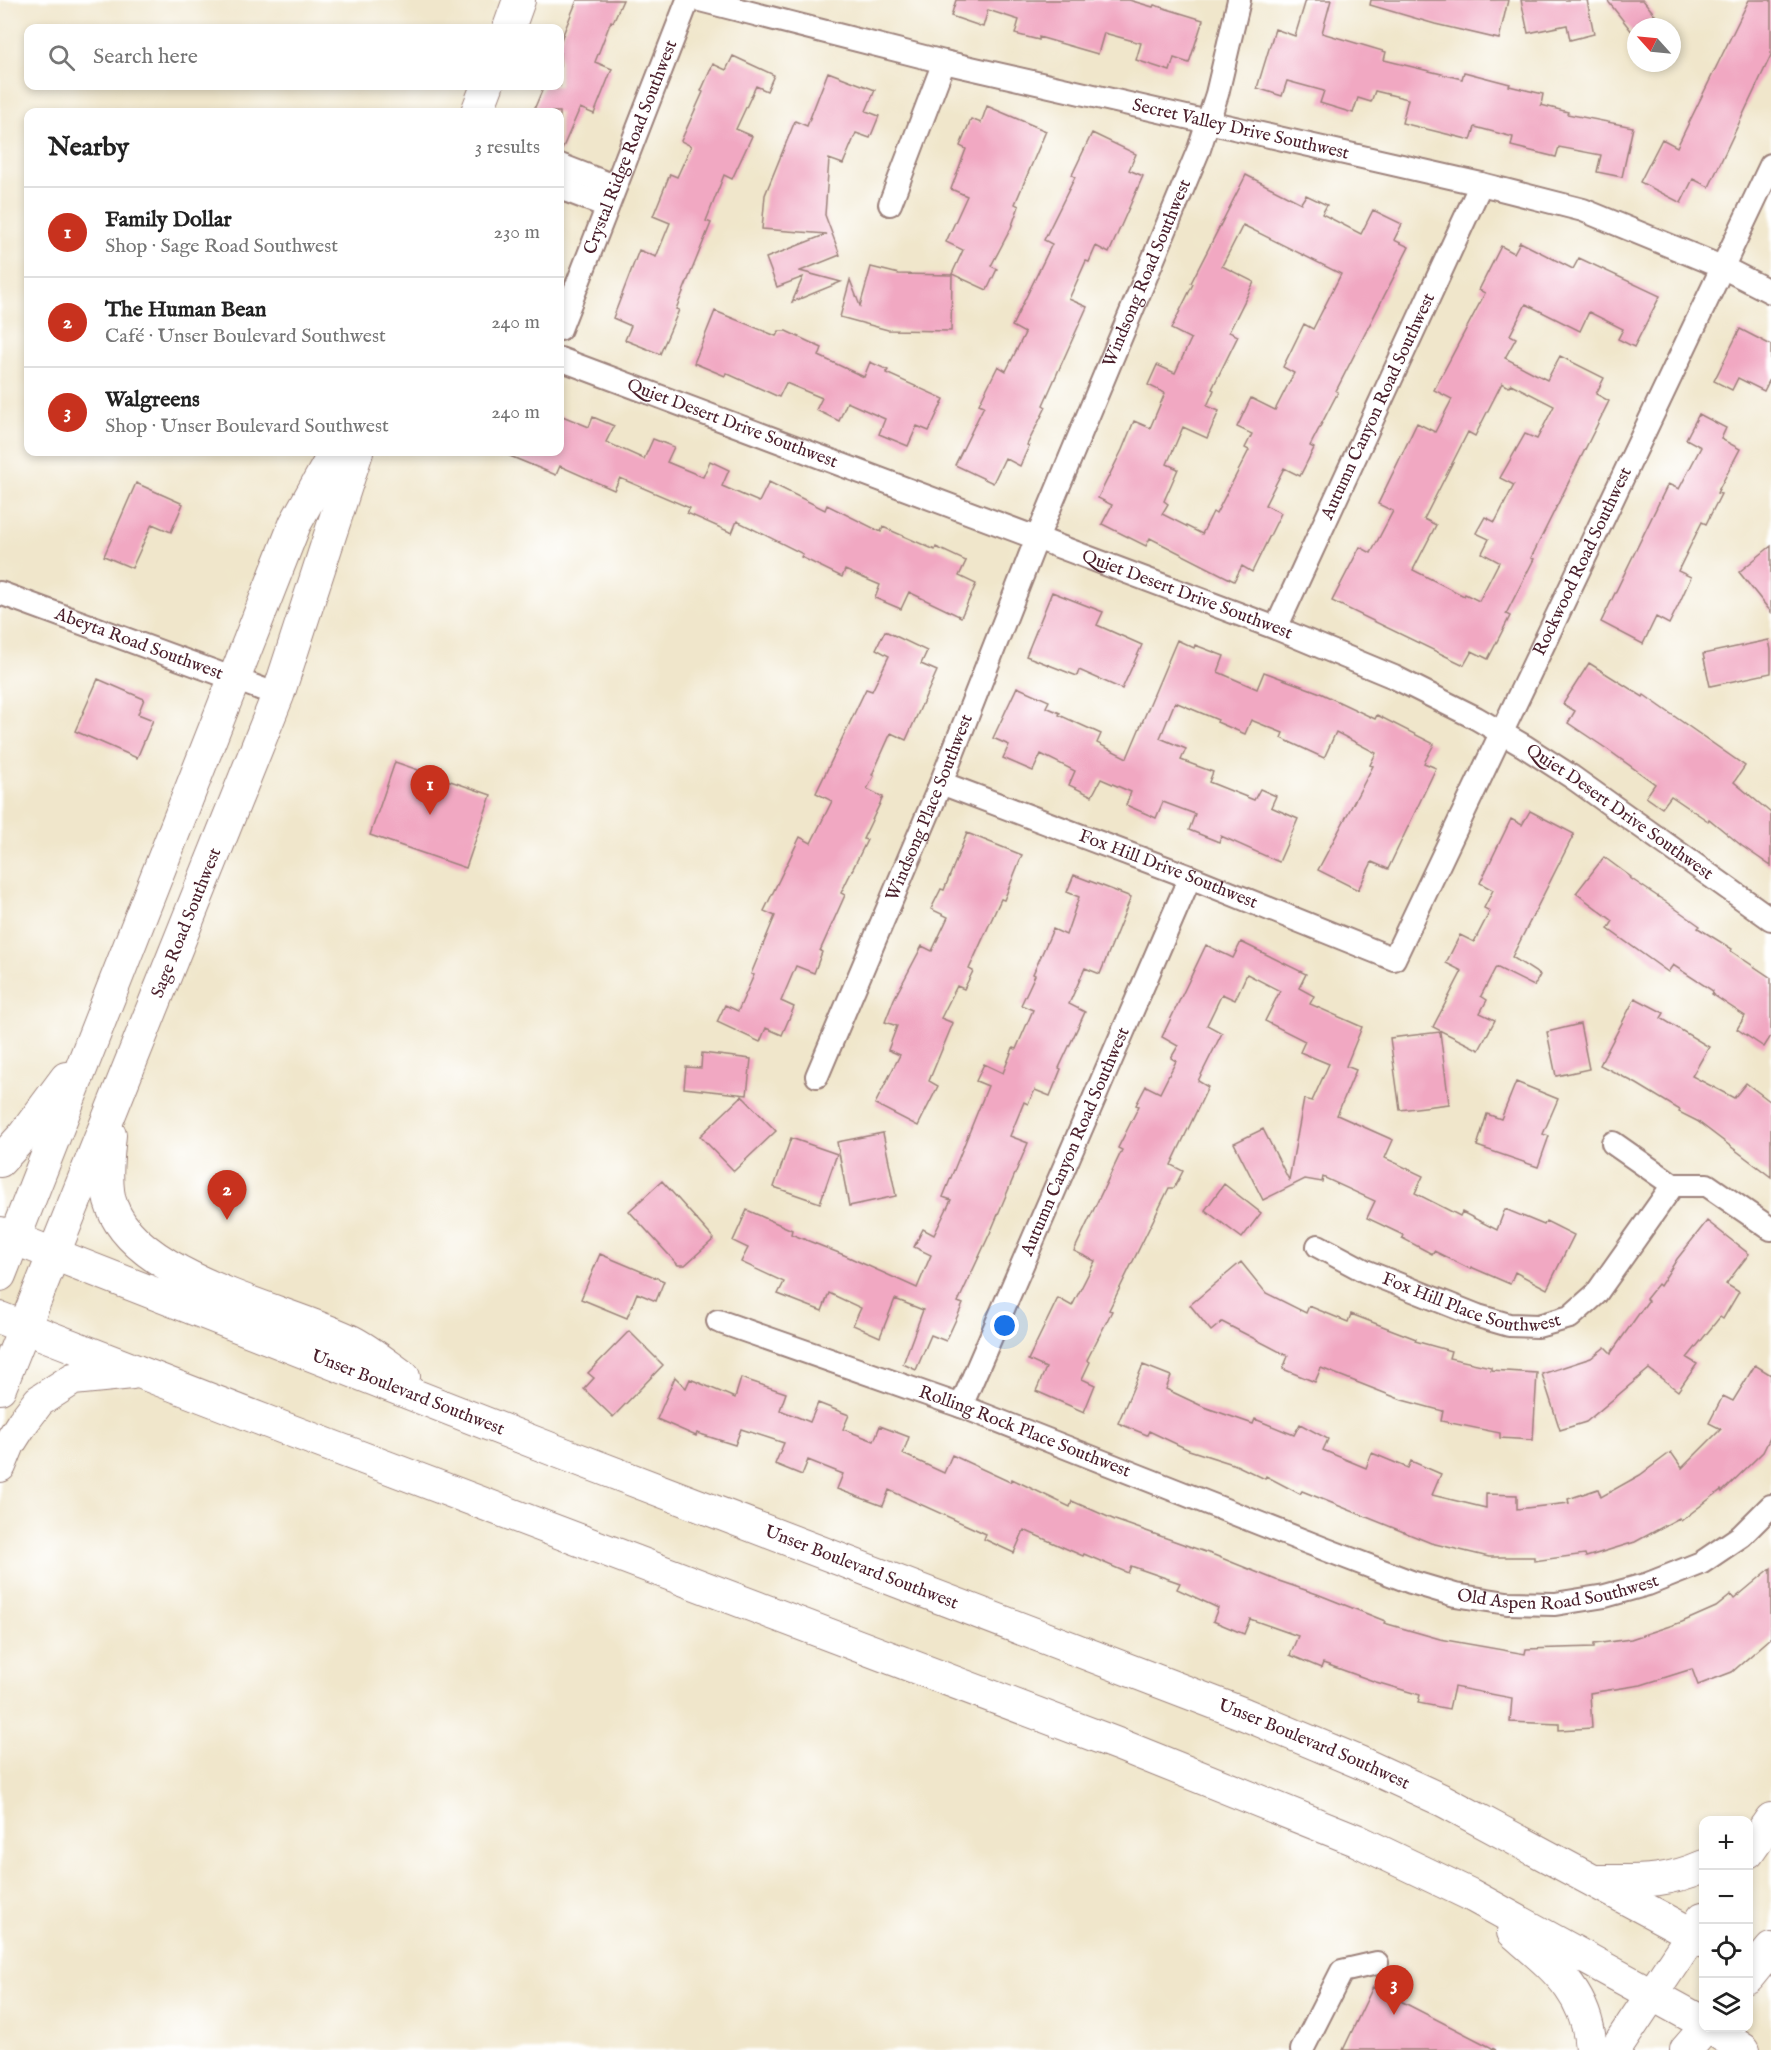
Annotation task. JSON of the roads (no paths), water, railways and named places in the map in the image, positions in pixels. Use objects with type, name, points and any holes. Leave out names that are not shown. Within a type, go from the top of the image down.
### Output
[{"type":"main road","points":[[510,24],[519,0]]},
{"type":"main road","points":[[479,108],[485,90]]},
{"type":"main road","points":[[0,1275],[8,1236],[92,1043],[294,524],[333,456]]},
{"type":"main road","name":"Sage Road Southwest","points":[[0,1388],[12,1323],[53,1253],[278,695],[356,456]]},
{"type":"main road","points":[[0,1161],[23,1136],[92,1043]]},
{"type":"main road","points":[[113,1106],[107,1164],[111,1207],[125,1232],[147,1253],[205,1284],[352,1341],[449,1408]]},
{"type":"main road","name":"Unser Boulevard Southwest","points":[[8,1236],[554,1450],[1244,1714],[1359,1762],[1699,1931]]},
{"type":"main road","points":[[12,1323],[1120,1745],[1356,1840],[1469,1894],[1699,2020]]},
{"type":"main road","points":[[0,1466],[14,1436],[39,1401],[73,1379],[138,1372]]},
{"type":"main road","points":[[1753,1821],[1771,1803]]},
{"type":"main road","points":[[1753,1846],[1771,1819]]},
{"type":"main road","points":[[1596,1881],[1661,1880],[1682,1876],[1699,1868]]},
{"type":"main road","points":[[1469,1894],[1562,1974],[1582,2007],[1591,2033],[1592,2050]]},
{"type":"main road","points":[[1615,2050],[1652,1994],[1699,1932]]},
{"type":"main road","points":[[1754,1979],[1771,1949]]},
{"type":"main road","points":[[1686,2050],[1702,2032]]},
{"type":"main road","points":[[1717,2032],[1744,2050]]},
{"type":"street","name":"Crystal Ridge Road Southwest","points":[[564,319],[688,0]]},
{"type":"street","name":"Secret Valley Drive Southwest","points":[[700,0],[944,62],[1482,184],[1583,210],[1724,268],[1771,292]]},
{"type":"street","name":"Windsong Road Southwest","points":[[1037,538],[1209,123],[1239,0]]},
{"type":"street","points":[[890,204],[944,62]]},
{"type":"street","name":"Rockwood Road Southwest","points":[[1394,959],[1771,165]]},
{"type":"street","points":[[564,167],[611,196]]},
{"type":"street","name":"Autumn Canyon Road Southwest","points":[[1276,628],[1482,184]]},
{"type":"street","points":[[564,189],[611,196]]},
{"type":"street","name":"Quiet Desert Drive Southwest","points":[[564,361],[1276,628],[1394,677],[1502,733],[1572,777],[1771,919]]},
{"type":"street","name":"Windsong Place Southwest","points":[[817,1076],[941,783],[1037,538]]},
{"type":"street","name":"Abeyta Road Southwest","points":[[0,594],[278,695]]},
{"type":"street","name":"Fox Hill Drive Southwest","points":[[941,783],[1190,877],[1394,959]]},
{"type":"street","name":"Autumn Canyon Road Southwest","points":[[961,1406],[1190,877]]},
{"type":"street","points":[[1612,1143],[1673,1185],[1707,1185],[1771,1229]]},
{"type":"street","name":"Fox Hill Place Southwest","points":[[1318,1246],[1365,1271],[1478,1316],[1509,1325],[1538,1326],[1570,1317],[1596,1294],[1673,1185]]},
{"type":"street","name":"Rolling Rock Place Southwest","points":[[718,1321],[961,1406],[1327,1550]]},
{"type":"street","name":"Old Aspen Road Southwest","points":[[1327,1550],[1411,1582],[1455,1595],[1507,1603],[1555,1604],[1605,1596],[1648,1584],[1701,1563],[1741,1536],[1771,1506]]},
{"type":"street","points":[[1302,2050],[1342,1971],[1377,1963]]},
{"type":"place","name":"Family Dollar","points":[[430,815]]},
{"type":"place","name":"The Human Bean","points":[[227,1220]]},
{"type":"place","name":"Walgreens","points":[[1394,2015]]}]
